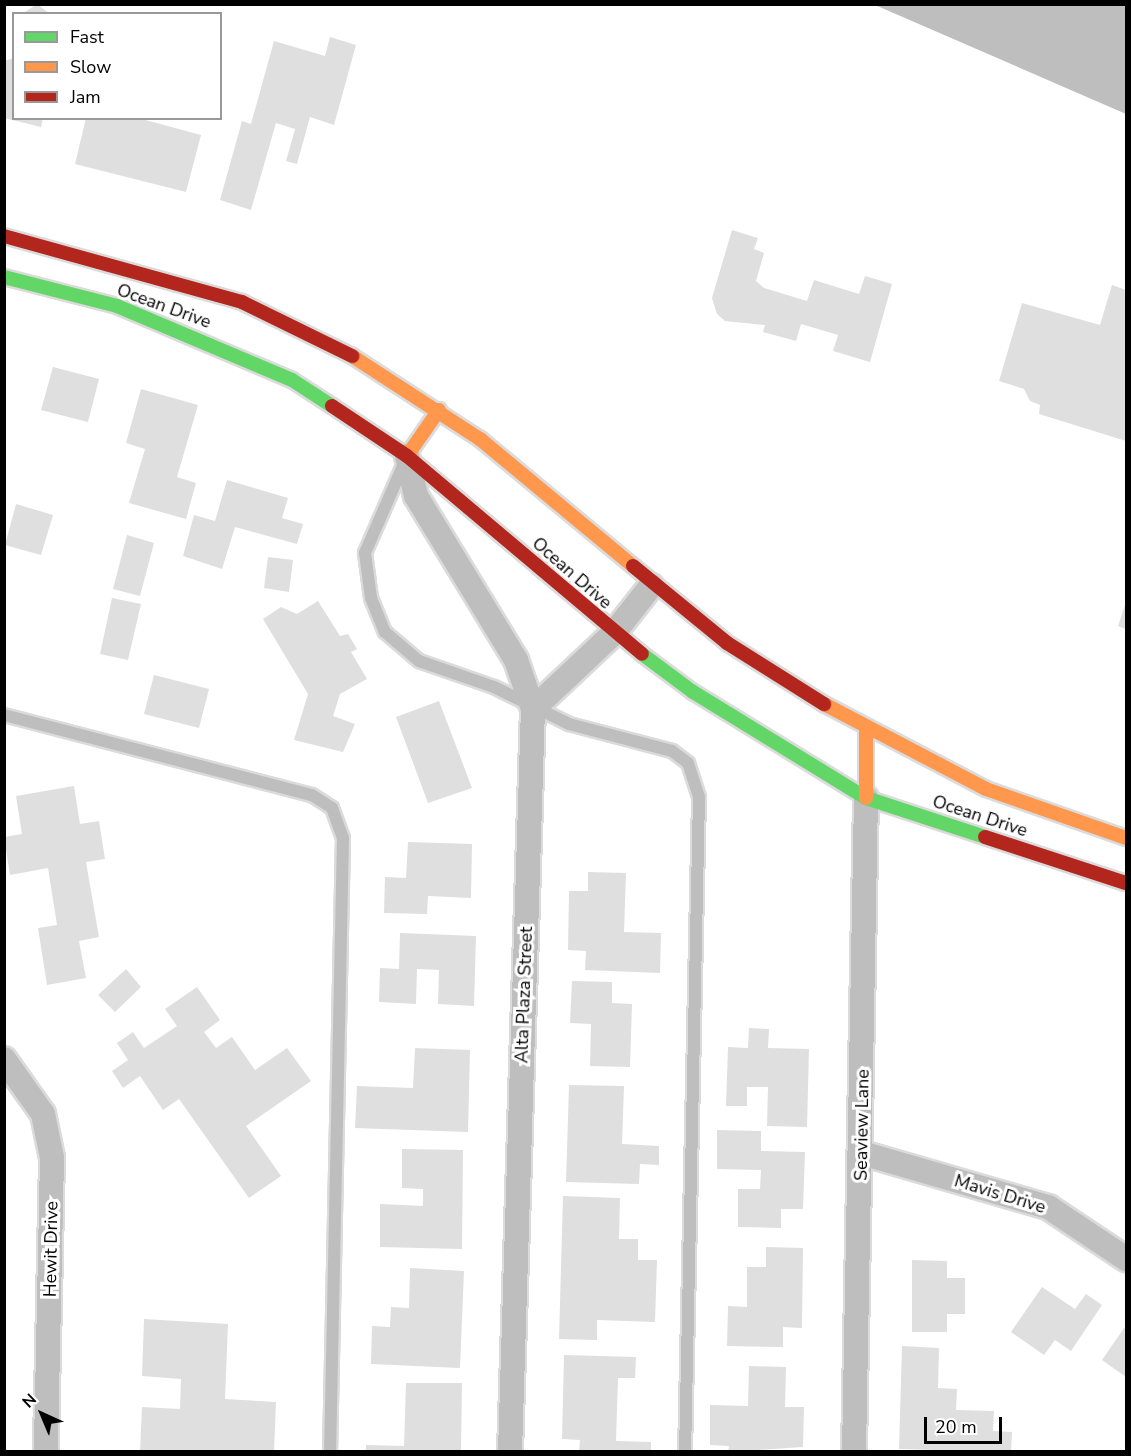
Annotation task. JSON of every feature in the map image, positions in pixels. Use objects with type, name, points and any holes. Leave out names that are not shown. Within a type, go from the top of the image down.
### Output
[{"type":"main road","name":"Ocean Drive","points":[[4,236],[242,302],[356,358],[439,410],[651,586],[727,644],[866,730],[986,789],[1126,838]]},
{"type":"main road","name":"Ocean Drive","points":[[4,277],[117,306],[215,344],[292,380],[407,456],[614,633],[784,752],[866,798],[1126,883]]},
{"type":"main road","points":[[407,456],[439,410]]},
{"type":"main road","points":[[866,730],[866,798]]},
{"type":"street","points":[[407,456],[416,496],[516,660],[533,709],[614,633],[651,586]]},
{"type":"street","name":"Alta Plaza Street","points":[[510,1452],[533,709]]},
{"type":"street","name":"Seaview Lane","points":[[854,1452],[862,1153],[866,798]]},
{"type":"street","name":"Hewit Drive","points":[[4,1059],[43,1114],[52,1158],[46,1452]]},
{"type":"street","name":"Mavis Drive","points":[[862,1153],[1048,1207],[1126,1259]]},
{"type":"lane","points":[[407,456],[365,553],[371,598],[385,632],[419,661],[494,687],[533,709],[672,751],[688,763],[699,797],[685,1452]]},
{"type":"lane","points":[[4,715],[312,795],[332,808],[343,838],[330,1452]]},
{"type":"shaded area","points":[[875,5],[1126,5],[1126,114]]},
{"type":"building","points":[[37,4],[47,12],[25,12]]},
{"type":"building","points":[[330,37],[356,45],[334,125],[310,117],[297,164],[286,161],[295,129],[276,123],[251,210],[220,200],[242,121],[251,124],[274,41],[325,56]]},
{"type":"building","points":[[12,59],[12,120],[4,118],[4,61]]},
{"type":"building","points":[[12,120],[43,120],[41,127]]},
{"type":"building","points":[[86,120],[145,120],[201,135],[186,192],[75,164]]},
{"type":"building","points":[[732,230],[758,238],[754,249],[764,253],[756,281],[764,288],[807,301],[814,280],[859,294],[865,276],[892,284],[870,362],[833,351],[838,335],[801,324],[796,341],[763,332],[765,325],[725,321],[717,314],[712,298]]},
{"type":"building","points":[[1112,285],[1126,290],[1126,441],[1039,414],[1040,405],[1030,401],[1024,389],[999,381],[1022,303],[1100,325]]},
{"type":"building","points":[[53,367],[99,379],[88,422],[41,410]]},
{"type":"building","points":[[141,389],[198,405],[177,477],[196,483],[186,519],[129,503],[145,449],[126,443]]},
{"type":"building","points":[[227,480],[288,498],[282,518],[303,524],[297,544],[235,527],[222,569],[183,556],[194,515],[215,521]]},
{"type":"building","points":[[16,504],[53,515],[41,555],[5,545]]},
{"type":"building","points":[[127,535],[154,543],[140,596],[113,589]]},
{"type":"building","points":[[268,557],[293,560],[289,592],[264,588]]},
{"type":"building","points":[[112,598],[141,604],[128,660],[100,654]]},
{"type":"building","points":[[318,601],[340,636],[348,634],[357,649],[351,652],[367,679],[340,694],[333,716],[355,724],[343,752],[294,740],[308,694],[263,619],[281,607],[297,614]]},
{"type":"building","points":[[1126,602],[1126,629],[1118,626]]},
{"type":"building","points":[[154,675],[209,689],[199,728],[144,714]]},
{"type":"building","points":[[439,701],[472,788],[428,803],[396,717]]},
{"type":"building","points":[[74,786],[80,824],[99,821],[105,859],[86,862],[99,937],[79,941],[86,978],[47,985],[38,928],[57,925],[48,868],[10,875],[4,837],[22,834],[16,796]]},
{"type":"building","points":[[408,842],[472,844],[471,898],[428,896],[427,914],[384,913],[385,877],[406,878]]},
{"type":"building","points":[[588,872],[626,873],[624,932],[661,933],[660,973],[585,970],[586,951],[568,950],[569,891],[588,891]]},
{"type":"building","points":[[400,933],[476,936],[474,1006],[438,1004],[439,970],[417,969],[416,1004],[379,1002],[380,968],[399,969]]},
{"type":"building","points":[[126,969],[141,987],[115,1012],[98,995]]},
{"type":"building","points":[[572,981],[612,982],[612,1003],[632,1004],[630,1067],[590,1066],[591,1024],[570,1023]]},
{"type":"building","points":[[197,987],[220,1020],[204,1032],[216,1048],[232,1037],[255,1070],[287,1048],[311,1081],[246,1126],[281,1176],[249,1198],[179,1099],[163,1110],[140,1076],[123,1088],[112,1071],[128,1060],[117,1043],[133,1032],[144,1048],[177,1026],[165,1009]]},
{"type":"building","points":[[749,1028],[769,1029],[768,1048],[809,1049],[807,1127],[767,1126],[768,1087],[747,1087],[747,1106],[726,1106],[728,1047],[748,1048]]},
{"type":"building","points":[[415,1048],[470,1050],[468,1132],[355,1128],[357,1086],[413,1088]]},
{"type":"building","points":[[569,1085],[624,1086],[622,1144],[659,1146],[659,1165],[640,1164],[639,1184],[566,1182]]},
{"type":"building","points":[[717,1130],[761,1131],[761,1151],[805,1152],[803,1209],[781,1209],[781,1228],[738,1227],[738,1189],[760,1189],[761,1170],[717,1169]]},
{"type":"building","points":[[402,1149],[463,1150],[462,1249],[380,1247],[380,1204],[423,1206],[423,1189],[402,1188]]},
{"type":"building","points":[[563,1196],[620,1198],[619,1239],[638,1239],[638,1260],[657,1260],[655,1322],[597,1320],[597,1340],[559,1339]]},
{"type":"building","points":[[766,1247],[803,1248],[802,1328],[783,1327],[783,1347],[727,1346],[728,1306],[747,1307],[747,1267],[766,1267]]},
{"type":"building","points":[[912,1260],[947,1261],[947,1278],[965,1278],[965,1314],[947,1314],[947,1332],[912,1332]]},
{"type":"building","points":[[410,1268],[464,1271],[460,1368],[371,1364],[372,1326],[390,1327],[391,1307],[409,1308]]},
{"type":"building","points":[[1042,1287],[1075,1309],[1086,1294],[1102,1305],[1071,1351],[1055,1340],[1044,1355],[1011,1332]]},
{"type":"building","points":[[144,1319],[228,1324],[225,1399],[276,1402],[274,1452],[140,1452],[142,1407],[180,1409],[181,1379],[142,1376]]},
{"type":"building","points":[[1124,1328],[1126,1330],[1126,1377],[1102,1360]]},
{"type":"building","points":[[902,1346],[939,1348],[938,1388],[957,1389],[956,1410],[994,1411],[993,1431],[1012,1432],[1011,1452],[899,1449]]},
{"type":"building","points":[[564,1355],[636,1357],[635,1378],[618,1378],[616,1441],[651,1442],[651,1452],[579,1452],[580,1440],[562,1439]]},
{"type":"building","points":[[749,1366],[786,1367],[785,1407],[804,1407],[803,1447],[728,1452],[729,1446],[710,1445],[710,1405],[748,1406]]},
{"type":"building","points":[[406,1383],[462,1383],[461,1452],[366,1452],[366,1445],[404,1446]]},
{"type":"traffic: fast","points":[[4,277],[117,306],[292,380],[332,406]]},
{"type":"traffic: fast","points":[[642,654],[693,692],[866,798],[985,837]]},
{"type":"traffic: slow","points":[[352,356],[480,439],[633,566]]},
{"type":"traffic: slow","points":[[407,456],[439,410]]},
{"type":"traffic: slow","points":[[824,704],[986,789],[1126,838]]},
{"type":"traffic: slow","points":[[866,730],[866,798]]},
{"type":"traffic: jam","points":[[4,236],[242,302],[352,356]]},
{"type":"traffic: jam","points":[[332,406],[407,456],[642,654]]},
{"type":"traffic: jam","points":[[633,566],[727,643],[824,704]]},
{"type":"traffic: jam","points":[[985,837],[1126,883]]}]
